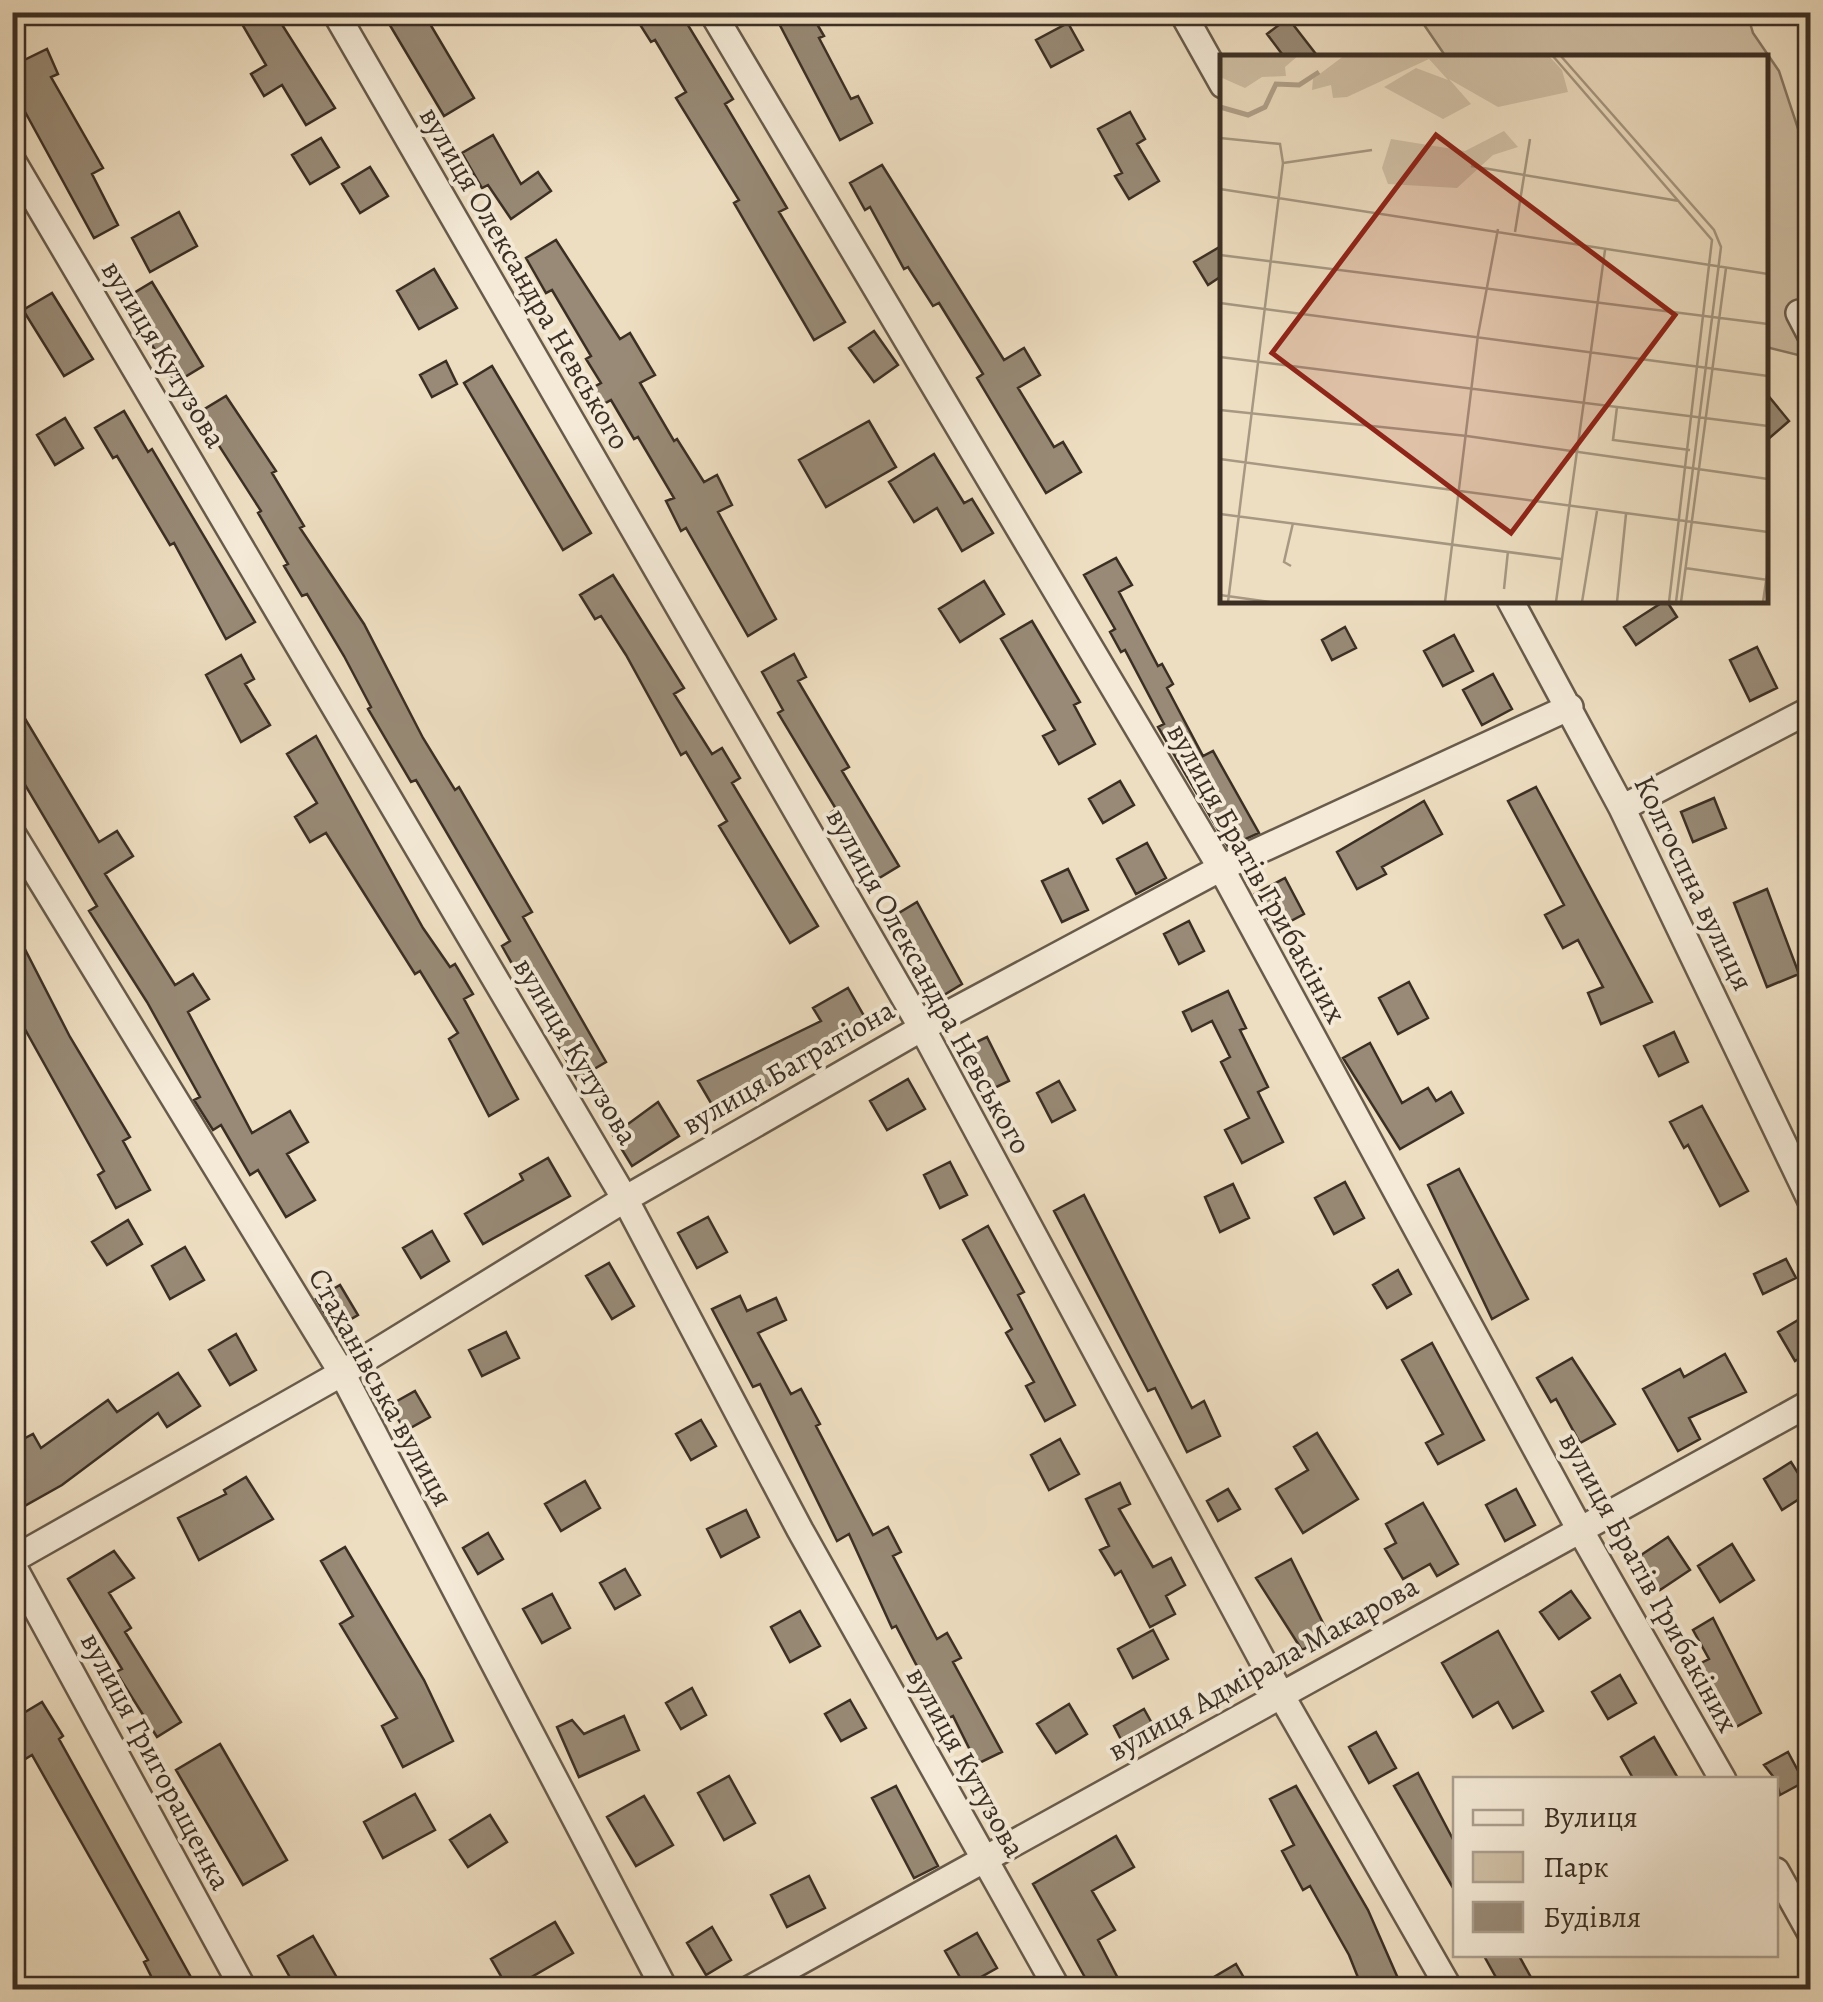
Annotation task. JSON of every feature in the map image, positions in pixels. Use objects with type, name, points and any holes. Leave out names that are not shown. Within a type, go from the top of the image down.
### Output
[{"type":"street","name":"вулиця Олександра Невського","points":[[334,12],[922,1028],[1280,1696],[1450,1990]]},
{"type":"street","name":"вулиця Братів Грибакіних","points":[[712,12],[1221,868],[1578,1528],[1721,1777]]},
{"type":"street","points":[[1182,12],[1220,80]]},
{"type":"street","name":"вулиця Кутузова","points":[[12,160],[625,1199],[800,1530],[1058,1990]]},
{"type":"street","name":"Колгоспна вулиця","points":[[1511,602],[1622,808],[1810,1199]]},
{"type":"street","name":"вулиця Багратіона","points":[[12,1562],[342,1374],[625,1199],[922,1028],[1221,868],[1570,707]]},
{"type":"street","points":[[1622,808],[1810,710]]},
{"type":"street","name":"Стаханівська вулиця","points":[[12,833],[342,1374],[665,1990]]},
{"type":"street","name":"вулиця Адмірала Макарова","points":[[748,1990],[1810,1403]]},
{"type":"street","name":"вулиця Григоращенка","points":[[12,1562],[244,1990]]},
{"type":"street","points":[[1778,1875],[1810,1932]]},
{"type":"green space","points":[[1416,13],[1747,13],[1753,33],[1779,71],[1810,165],[1810,358],[1768,348],[1768,55],[1445,55]]},
{"type":"building","points":[[235,12],[274,12],[335,108],[306,125],[282,85],[264,96],[251,74],[266,65]]},
{"type":"building","points":[[382,12],[423,12],[474,98],[444,116]]},
{"type":"building","points":[[632,12],[680,12],[733,99],[725,104],[787,208],[779,212],[845,322],[814,340],[734,203],[739,200],[676,98],[686,92],[655,40],[651,42]]},
{"type":"building","points":[[773,12],[810,12],[851,99],[858,96],[872,123],[840,140]]},
{"type":"building","points":[[1288,18],[1317,55],[1283,55],[1267,34]]},
{"type":"building","points":[[1068,23],[1083,50],[1051,67],[1036,40]]},
{"type":"building","points":[[47,49],[58,74],[51,77],[103,168],[92,174],[118,225],[94,238],[12,88],[12,66]]},
{"type":"building","points":[[1130,112],[1145,139],[1137,144],[1159,181],[1129,199],[1115,176],[1122,173],[1098,129]]},
{"type":"building","points":[[493,135],[521,184],[538,172],[551,191],[511,219],[488,185],[482,188],[462,153]]},
{"type":"building","points":[[321,138],[339,167],[310,184],[292,155]]},
{"type":"building","points":[[882,165],[1004,360],[1024,348],[1040,375],[1018,388],[1054,447],[1063,442],[1081,472],[1046,493],[977,378],[983,374],[939,303],[933,306],[908,267],[904,269],[870,207],[865,210],[850,183]]},
{"type":"building","points":[[370,167],[388,196],[360,213],[342,184]]},
{"type":"building","points":[[179,212],[197,246],[150,272],[132,238]]},
{"type":"building","points":[[556,240],[620,339],[630,333],[655,375],[640,383],[674,441],[677,439],[704,482],[717,475],[732,505],[718,512],[776,619],[748,636],[686,528],[681,531],[666,501],[674,498],[638,437],[634,439],[611,400],[602,405],[592,388],[601,383],[586,359],[591,356],[552,290],[546,293],[526,258]]},
{"type":"building","points":[[1220,247],[1220,277],[1208,285],[1194,262]]},
{"type":"building","points":[[434,269],[457,308],[419,329],[397,291]]},
{"type":"building","points":[[152,282],[203,366],[175,383],[124,299]]},
{"type":"building","points":[[52,293],[93,359],[64,376],[23,310]]},
{"type":"building","points":[[874,331],[898,365],[874,382],[849,348]]},
{"type":"building","points":[[446,361],[457,384],[432,397],[420,375]]},
{"type":"building","points":[[492,366],[591,533],[563,550],[464,383]]},
{"type":"building","points":[[1768,395],[1789,421],[1768,439]]},
{"type":"building","points":[[226,396],[276,471],[272,473],[304,526],[300,528],[364,624],[423,738],[455,790],[459,787],[532,912],[523,917],[606,1062],[577,1079],[502,946],[510,941],[416,780],[411,782],[368,709],[371,707],[344,656],[307,594],[302,596],[284,566],[288,564],[258,513],[261,511],[198,413]]},
{"type":"building","points":[[124,411],[148,452],[152,449],[255,622],[226,639],[174,543],[170,545],[117,456],[113,458],[95,428]]},
{"type":"building","points":[[65,418],[83,448],[55,465],[37,435]]},
{"type":"building","points":[[869,421],[896,467],[826,507],[799,460]]},
{"type":"building","points":[[934,454],[964,503],[972,499],[993,533],[962,551],[937,508],[914,522],[889,482]]},
{"type":"building","points":[[1116,558],[1132,585],[1119,592],[1158,666],[1162,664],[1173,684],[1167,688],[1203,756],[1213,751],[1259,833],[1228,847],[1158,727],[1164,724],[1125,650],[1121,652],[1110,632],[1115,629],[1084,575]]},
{"type":"building","points":[[613,575],[684,688],[674,694],[712,754],[722,748],[740,778],[732,783],[818,926],[790,943],[719,826],[727,821],[686,752],[681,755],[626,655],[601,616],[595,619],[580,595]]},
{"type":"building","points":[[984,581],[1004,614],[960,642],[939,609]]},
{"type":"building","points":[[1663,602],[1667,602],[1677,617],[1636,645],[1624,627]]},
{"type":"building","points":[[1032,621],[1080,702],[1074,705],[1095,744],[1059,764],[1043,736],[1055,730],[1001,639]]},
{"type":"building","points":[[1345,627],[1356,648],[1332,660],[1322,640]]},
{"type":"building","points":[[1454,635],[1473,671],[1443,686],[1424,651]]},
{"type":"building","points":[[1757,647],[1777,688],[1750,701],[1730,660]]},
{"type":"building","points":[[794,654],[806,677],[798,681],[849,767],[842,771],[899,866],[871,883],[829,814],[836,809],[778,713],[783,710],[762,672]]},
{"type":"building","points":[[241,655],[254,679],[245,684],[270,725],[241,742],[206,675]]},
{"type":"building","points":[[1493,674],[1512,709],[1482,725],[1463,690]]},
{"type":"building","points":[[12,697],[99,842],[117,831],[133,856],[105,874],[175,985],[193,974],[209,999],[188,1012],[252,1133],[290,1111],[308,1142],[287,1154],[315,1200],[286,1217],[258,1170],[250,1175],[221,1125],[213,1130],[194,1100],[200,1097],[147,1002],[89,911],[97,906],[12,763]]},
{"type":"building","points":[[316,736],[423,928],[450,967],[455,964],[473,994],[464,999],[518,1099],[489,1116],[449,1039],[458,1033],[420,971],[415,974],[326,833],[310,842],[295,817],[317,803],[287,754]]},
{"type":"building","points":[[1120,781],[1134,805],[1103,823],[1089,799]]},
{"type":"building","points":[[1536,787],[1652,1002],[1601,1024],[1588,993],[1603,987],[1578,940],[1563,948],[1545,915],[1564,905],[1508,801]]},
{"type":"building","points":[[1714,798],[1726,828],[1693,842],[1681,812]]},
{"type":"building","points":[[1424,801],[1442,834],[1382,867],[1386,874],[1357,889],[1337,852]]},
{"type":"building","points":[[1147,843],[1166,878],[1136,894],[1117,859]]},
{"type":"building","points":[[1068,869],[1088,910],[1062,922],[1042,881]]},
{"type":"building","points":[[1285,878],[1304,914],[1274,930],[1255,894]]},
{"type":"building","points":[[1767,889],[1799,974],[1767,987],[1734,903]]},
{"type":"building","points":[[917,902],[962,984],[934,1001],[889,919]]},
{"type":"building","points":[[1189,921],[1204,951],[1179,964],[1164,934]]},
{"type":"building","points":[[12,924],[70,1037],[130,1137],[123,1141],[150,1190],[116,1208],[98,1175],[104,1171],[12,1006]]},
{"type":"building","points":[[1409,982],[1428,1018],[1398,1034],[1379,998]]},
{"type":"building","points":[[848,988],[871,1028],[718,1115],[698,1081],[821,1021],[813,1008]]},
{"type":"building","points":[[1228,991],[1246,1028],[1240,1030],[1268,1087],[1258,1092],[1283,1142],[1242,1163],[1225,1130],[1249,1118],[1221,1062],[1230,1057],[1212,1021],[1192,1031],[1183,1012]]},
{"type":"building","points":[[1674,1032],[1688,1062],[1659,1076],[1644,1046]]},
{"type":"building","points":[[987,1037],[1009,1081],[986,1092],[964,1048]]},
{"type":"building","points":[[1370,1043],[1402,1103],[1428,1088],[1436,1101],[1451,1092],[1463,1113],[1400,1149],[1343,1058]]},
{"type":"building","points":[[908,1079],[925,1109],[887,1130],[870,1101]]},
{"type":"building","points":[[1059,1081],[1075,1110],[1052,1122],[1037,1093]]},
{"type":"building","points":[[658,1102],[679,1136],[632,1166],[613,1135]]},
{"type":"building","points":[[1702,1106],[1748,1191],[1720,1206],[1688,1145],[1684,1148],[1670,1122]]},
{"type":"building","points":[[548,1158],[570,1196],[483,1244],[465,1214],[523,1180],[520,1174]]},
{"type":"building","points":[[950,1162],[967,1195],[940,1208],[924,1175]]},
{"type":"building","points":[[1459,1169],[1528,1299],[1492,1319],[1428,1185]]},
{"type":"building","points":[[1345,1182],[1364,1218],[1334,1234],[1315,1198]]},
{"type":"building","points":[[1233,1184],[1249,1218],[1220,1232],[1205,1197]]},
{"type":"building","points":[[1084,1195],[1192,1408],[1204,1401],[1220,1436],[1187,1452],[1155,1388],[1148,1391],[1054,1211]]},
{"type":"building","points":[[708,1217],[727,1252],[697,1268],[678,1233]]},
{"type":"building","points":[[128,1220],[142,1244],[107,1265],[92,1242]]},
{"type":"building","points":[[988,1226],[1024,1292],[1018,1295],[1075,1405],[1045,1421],[1026,1386],[1034,1382],[1006,1333],[1012,1329],[963,1240]]},
{"type":"building","points":[[432,1231],[449,1261],[421,1278],[403,1248]]},
{"type":"building","points":[[185,1247],[204,1280],[170,1299],[152,1266]]},
{"type":"building","points":[[1786,1259],[1796,1278],[1763,1294],[1754,1274]]},
{"type":"building","points":[[609,1263],[634,1306],[612,1319],[586,1276]]},
{"type":"building","points":[[1398,1270],[1411,1294],[1387,1308],[1373,1285]]},
{"type":"building","points":[[340,1285],[358,1315],[334,1329],[316,1299]]},
{"type":"building","points":[[740,1296],[747,1311],[776,1298],[786,1320],[758,1333],[791,1394],[801,1389],[873,1535],[888,1527],[901,1552],[893,1556],[937,1639],[947,1633],[961,1658],[953,1662],[1002,1752],[977,1764],[953,1716],[945,1720],[896,1626],[892,1628],[849,1534],[837,1541],[760,1384],[753,1387],[712,1309]]},
{"type":"building","points":[[1810,1313],[1810,1352],[1795,1361],[1778,1332]]},
{"type":"building","points":[[506,1332],[519,1358],[482,1376],[469,1350]]},
{"type":"building","points":[[236,1334],[256,1370],[230,1385],[209,1350]]},
{"type":"building","points":[[1432,1343],[1484,1440],[1438,1464],[1426,1443],[1443,1434],[1402,1360]]},
{"type":"building","points":[[1725,1354],[1746,1392],[1689,1418],[1700,1439],[1678,1451],[1643,1389],[1680,1369],[1684,1377]]},
{"type":"building","points":[[1572,1358],[1615,1424],[1580,1443],[1556,1399],[1551,1402],[1537,1378]]},
{"type":"building","points":[[178,1373],[200,1406],[167,1427],[158,1413],[62,1485],[12,1513],[12,1445],[33,1434],[41,1448],[108,1400],[117,1412]]},
{"type":"building","points":[[415,1391],[430,1417],[405,1431],[390,1405]]},
{"type":"building","points":[[701,1420],[716,1446],[691,1460],[676,1434]]},
{"type":"building","points":[[1317,1433],[1358,1499],[1303,1533],[1276,1489],[1308,1470],[1294,1447]]},
{"type":"building","points":[[1060,1439],[1079,1474],[1049,1490],[1031,1455]]},
{"type":"building","points":[[1791,1462],[1810,1492],[1782,1510],[1764,1479]]},
{"type":"building","points":[[246,1477],[273,1519],[199,1560],[178,1518],[226,1494],[224,1490]]},
{"type":"building","points":[[585,1481],[600,1508],[561,1531],[545,1504]]},
{"type":"building","points":[[1120,1483],[1130,1504],[1119,1509],[1153,1567],[1171,1558],[1185,1585],[1166,1596],[1175,1614],[1150,1627],[1121,1571],[1115,1575],[1100,1550],[1109,1546],[1086,1499]]},
{"type":"building","points":[[1228,1489],[1240,1509],[1218,1521],[1207,1501]]},
{"type":"building","points":[[1516,1489],[1535,1525],[1505,1541],[1486,1505]]},
{"type":"building","points":[[1423,1503],[1458,1564],[1437,1576],[1430,1564],[1403,1579],[1385,1549],[1396,1543],[1386,1524]]},
{"type":"building","points":[[746,1510],[759,1537],[721,1557],[707,1529]]},
{"type":"building","points":[[488,1533],[503,1559],[478,1574],[463,1548]]},
{"type":"building","points":[[1668,1537],[1690,1570],[1660,1590],[1638,1557]]},
{"type":"building","points":[[1732,1544],[1754,1580],[1720,1602],[1698,1566]]},
{"type":"building","points":[[345,1547],[424,1680],[453,1741],[403,1767],[382,1726],[397,1718],[340,1624],[353,1616],[321,1561]]},
{"type":"building","points":[[114,1551],[134,1578],[109,1593],[131,1628],[125,1632],[181,1722],[157,1737],[116,1672],[122,1669],[68,1579]]},
{"type":"building","points":[[1291,1559],[1329,1635],[1302,1650],[1256,1578]]},
{"type":"building","points":[[625,1569],[640,1595],[615,1609],[600,1583]]},
{"type":"building","points":[[1571,1591],[1590,1618],[1559,1639],[1540,1612]]},
{"type":"building","points":[[552,1594],[570,1628],[542,1643],[523,1609]]},
{"type":"building","points":[[800,1611],[820,1646],[790,1662],[771,1627]]},
{"type":"building","points":[[1713,1618],[1761,1713],[1736,1727],[1699,1664],[1709,1659],[1693,1630]]},
{"type":"building","points":[[1153,1630],[1168,1659],[1133,1678],[1118,1649]]},
{"type":"building","points":[[1498,1631],[1543,1711],[1513,1728],[1498,1702],[1473,1717],[1442,1663]]},
{"type":"building","points":[[1620,1675],[1636,1703],[1608,1719],[1592,1692]]},
{"type":"building","points":[[692,1688],[706,1715],[681,1729],[666,1703]]},
{"type":"building","points":[[850,1700],[866,1728],[841,1741],[825,1714]]},
{"type":"building","points":[[42,1702],[198,1990],[158,1990],[144,1962],[148,1960],[32,1755],[12,1767],[12,1720]]},
{"type":"building","points":[[1069,1704],[1087,1734],[1056,1753],[1037,1724]]},
{"type":"building","points":[[1144,1709],[1159,1736],[1128,1753],[1114,1726]]},
{"type":"building","points":[[624,1716],[639,1750],[579,1777],[557,1727],[572,1720],[584,1734]]},
{"type":"building","points":[[1376,1732],[1396,1768],[1369,1783],[1349,1747]]},
{"type":"building","points":[[1654,1737],[1677,1777],[1632,1777],[1621,1757]]},
{"type":"building","points":[[220,1744],[287,1860],[243,1885],[176,1770]]},
{"type":"building","points":[[1788,1752],[1804,1782],[1780,1795],[1778,1777],[1764,1765]]},
{"type":"building","points":[[1418,1773],[1453,1839],[1453,1888],[1394,1786]]},
{"type":"building","points":[[729,1776],[755,1823],[724,1840],[698,1793]]},
{"type":"building","points":[[896,1786],[938,1866],[914,1878],[872,1798]]},
{"type":"building","points":[[1296,1786],[1368,1910],[1400,1983],[1386,1990],[1363,1990],[1349,1955],[1310,1886],[1303,1890],[1282,1851],[1294,1845],[1270,1799]]},
{"type":"building","points":[[415,1794],[435,1830],[383,1858],[364,1822]]},
{"type":"building","points":[[644,1796],[673,1845],[636,1866],[607,1817]]},
{"type":"building","points":[[490,1815],[507,1842],[468,1867],[450,1840]]},
{"type":"building","points":[[1116,1836],[1134,1867],[1092,1891],[1115,1930],[1098,1940],[1124,1990],[1092,1990],[1033,1884]]},
{"type":"building","points":[[809,1876],[825,1908],[787,1927],[771,1895]]},
{"type":"building","points":[[555,1922],[573,1953],[509,1990],[491,1959]]},
{"type":"building","points":[[712,1927],[731,1960],[706,1975],[687,1943]]},
{"type":"building","points":[[977,1933],[997,1968],[965,1986],[945,1951]]},
{"type":"building","points":[[313,1936],[344,1990],[297,1990],[278,1956]]},
{"type":"building","points":[[1485,1957],[1520,1957],[1538,1990],[1503,1990]]},
{"type":"building","points":[[1236,1964],[1251,1990],[1192,1990]]}]
